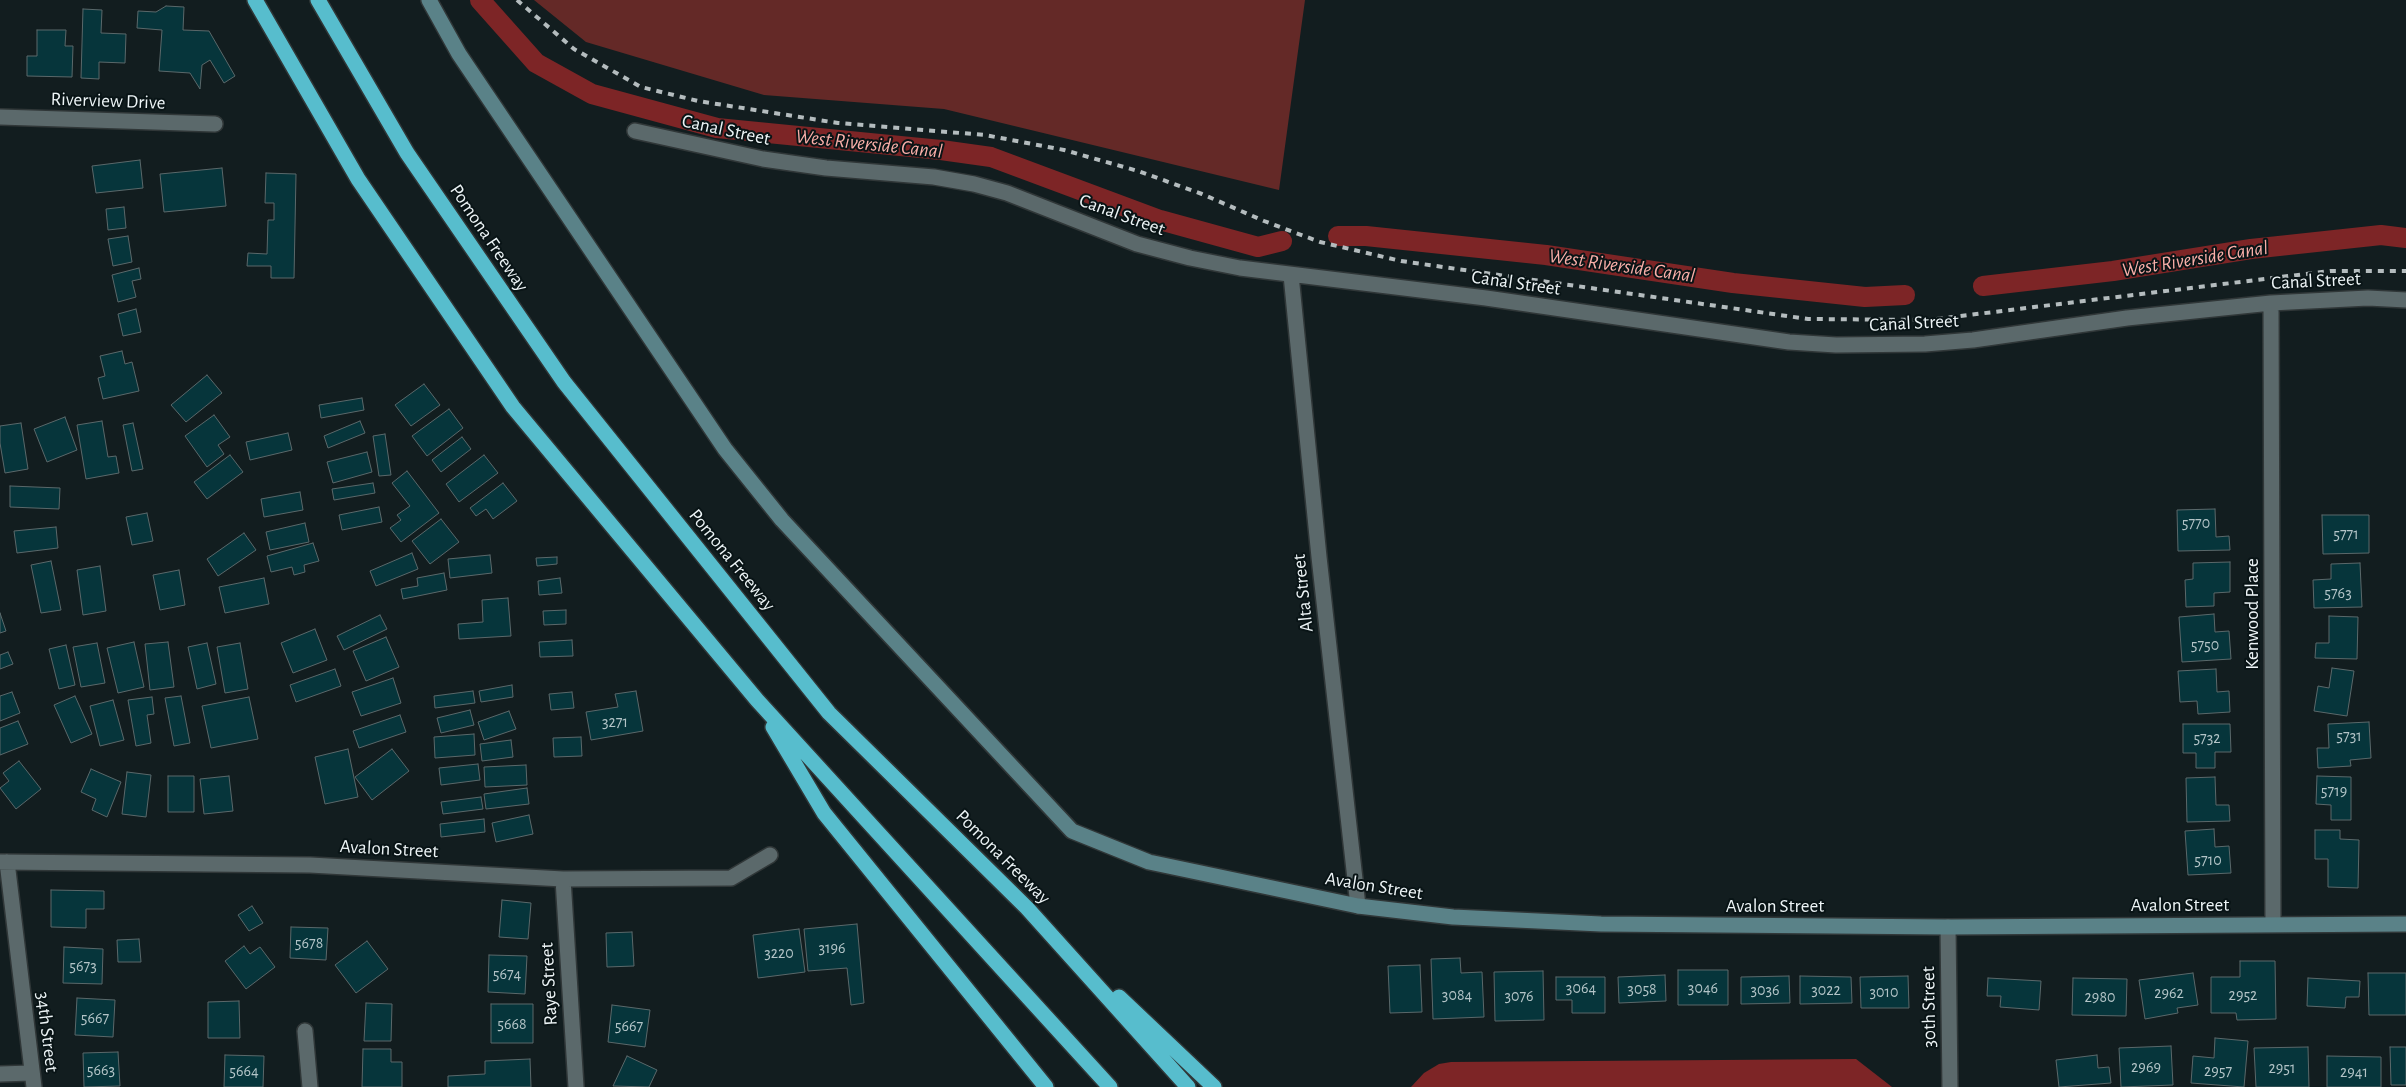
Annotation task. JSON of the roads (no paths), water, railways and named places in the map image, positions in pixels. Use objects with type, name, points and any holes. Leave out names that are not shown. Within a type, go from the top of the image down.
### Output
[{"type":"highway","points":[[255,0],[358,179],[513,407],[757,700],[1110,1087]]},
{"type":"highway","name":"Pomona Freeway","points":[[318,0],[407,152],[564,382],[829,713],[1026,908],[1188,1087]]},
{"type":"highway","points":[[757,700],[824,813],[1046,1087]]},
{"type":"highway","points":[[1026,908],[1214,1087]]},
{"type":"street","name":"Avalon Street","points":[[429,0],[459,54],[725,449],[782,520],[1072,831],[1149,862],[1358,906],[1453,917],[1600,924],[1948,927],[2406,924]]},
{"type":"street","name":"Riverview Drive","points":[[0,117],[215,124]]},
{"type":"street","name":"Canal Street","points":[[635,131],[763,159],[826,168],[934,177],[974,184],[1024,200],[1137,244],[1190,258],[1291,275],[1486,298],[1790,342],[1836,345],[1925,344],[1973,340],[2127,318],[2271,303],[2368,298],[2406,300]]},
{"type":"street","name":"Alta Street","points":[[1291,275],[1319,557],[1358,906]]},
{"type":"street","name":"Kenwood Place","points":[[2271,303],[2273,924]]},
{"type":"street","name":"Avalon Street","points":[[4,862],[310,865],[563,879],[731,878],[770,855]]},
{"type":"street","name":"34th Street","points":[[4,862],[33,1080]]},
{"type":"street","name":"Raye Street","points":[[563,879],[576,1087]]},
{"type":"street","name":"30th Street","points":[[1948,927],[1950,1087]]},
{"type":"street","points":[[305,1031],[310,1087]]},
{"type":"street","points":[[0,1074],[33,1080]]},
{"type":"waterway","name":"West Riverside Canal","points":[[480,0],[536,63],[592,94],[717,128],[941,150],[991,157],[1160,220],[1258,247],[1282,241]]},
{"type":"waterway","name":"West Riverside Canal","points":[[1983,286],[2113,271],[2251,249],[2381,235],[2406,238]]},
{"type":"waterway","name":"West Riverside Canal","points":[[1338,236],[1366,236],[1546,255],[1733,283],[1865,297],[1905,295]]},
{"type":"railway","points":[[517,0],[574,49],[641,87],[698,101],[838,123],[985,135],[1064,150],[1138,171],[1202,194],[1264,221],[1320,242],[1401,261],[1808,319],[1928,320],[2330,271],[2406,271]]}]
